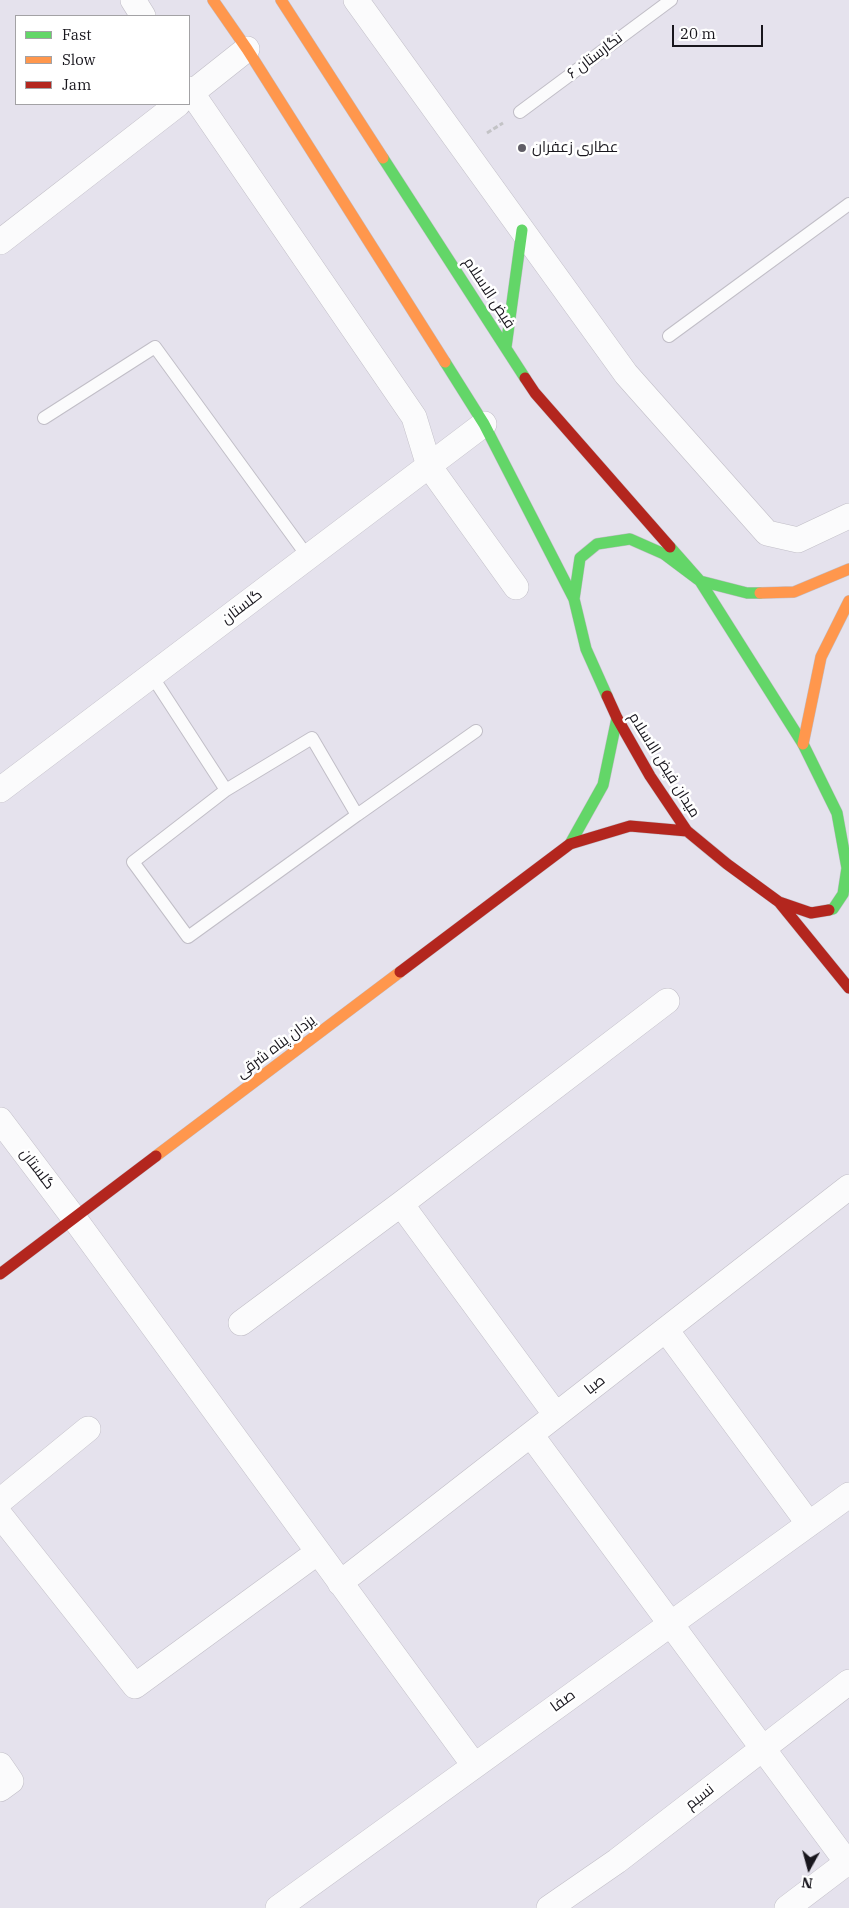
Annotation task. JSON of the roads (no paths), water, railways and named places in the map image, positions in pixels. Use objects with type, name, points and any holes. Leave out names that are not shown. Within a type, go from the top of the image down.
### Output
[{"type":"main road","points":[[213,0],[248,49],[484,424],[574,599]]},
{"type":"main road","name":"فیض الاسلام","points":[[281,0],[535,393],[700,581]]},
{"type":"main road","points":[[506,347],[522,230]]},
{"type":"main road","name":"میدان فیض الاسلام","points":[[630,539],[664,554],[700,581],[803,744],[837,813],[848,871],[844,894],[833,909],[811,913],[779,902],[727,864],[688,831],[650,776],[617,718],[586,649],[574,599],[580,558],[597,544],[630,539]]},
{"type":"main road","points":[[700,581],[746,593],[794,592],[849,569]]},
{"type":"main road","points":[[803,744],[821,657],[849,601]]},
{"type":"main road","name":"یزدان پناه شرقی","points":[[570,844],[603,785],[617,718]]},
{"type":"main road","name":"یزدان پناه شرقی","points":[[0,1274],[570,844],[630,826],[688,831]]},
{"type":"main road","points":[[779,902],[849,988]]},
{"type":"street","points":[[133,0],[142,15]]},
{"type":"street","points":[[356,0],[626,374],[766,533],[798,540],[849,516]]},
{"type":"street","points":[[190,93],[248,49]]},
{"type":"street","points":[[190,99],[414,417],[429,466],[516,587]]},
{"type":"street","points":[[0,242],[174,105]]},
{"type":"street","name":"گلستان","points":[[0,790],[484,424]]},
{"type":"street","points":[[241,1323],[401,1204],[667,1001]]},
{"type":"street","name":"گلستان","points":[[0,1120],[74,1218],[474,1765]]},
{"type":"street","name":"صبا","points":[[340,1583],[849,1188]]},
{"type":"street","points":[[401,1204],[556,1415]]},
{"type":"street","points":[[666,1330],[809,1524]]},
{"type":"street","points":[[0,1501],[88,1429]]},
{"type":"street","points":[[531,1435],[848,1863],[786,1908]]},
{"type":"street","name":"صفا","points":[[278,1908],[849,1495]]},
{"type":"street","points":[[0,1515],[135,1686],[318,1552]]},
{"type":"street","name":"نسیم","points":[[549,1908],[617,1861],[849,1682]]},
{"type":"street","points":[[0,1765],[12,1780],[0,1789]]},
{"type":"lane","name":"نگارستان ۶","points":[[520,112],[670,0]]},
{"type":"lane","points":[[668,336],[849,204]]},
{"type":"lane","points":[[44,418],[155,347],[308,557]]},
{"type":"lane","points":[[152,676],[226,790]]},
{"type":"lane","points":[[357,815],[312,738],[226,790],[133,862],[188,937],[476,731]]},
{"type":"place","name":"عطاری زعفران","points":[[522,148]]}]
